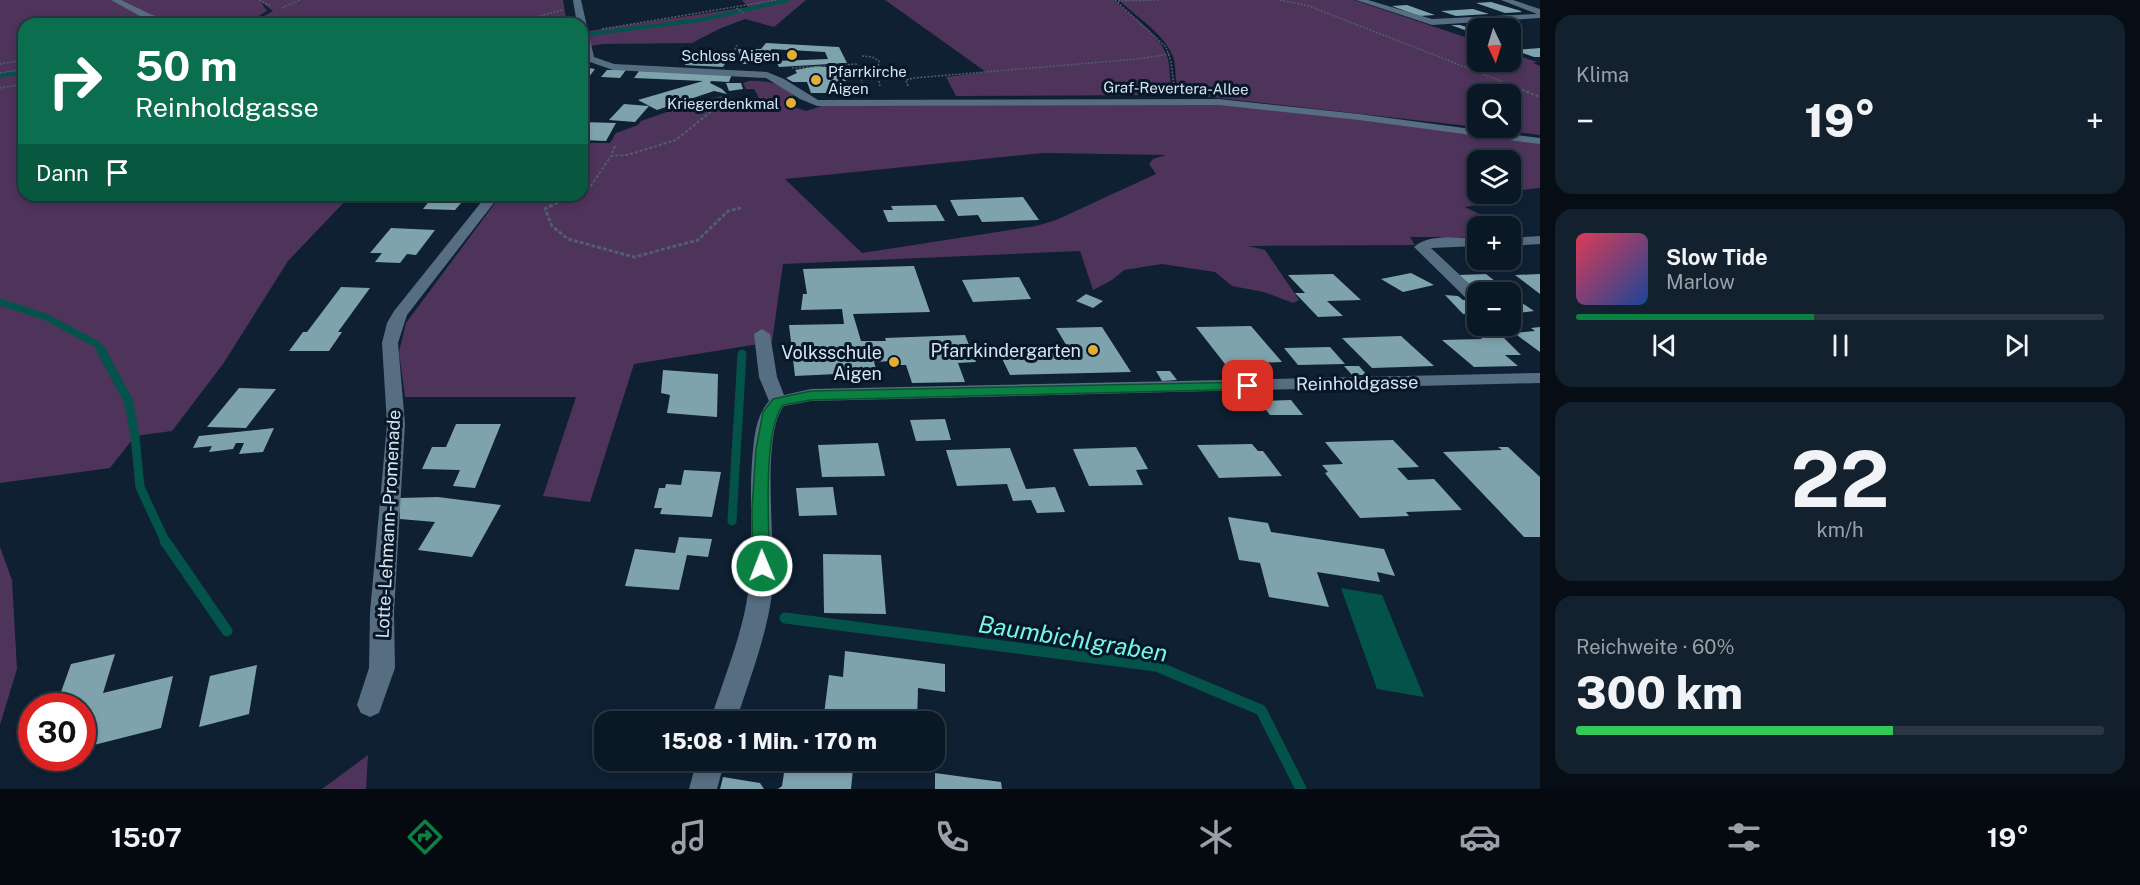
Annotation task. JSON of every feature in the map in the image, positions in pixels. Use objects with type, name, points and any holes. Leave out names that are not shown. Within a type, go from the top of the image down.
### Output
[{"type":"street","points":[[115,0],[154,18]]},
{"type":"street","points":[[577,0],[581,18]]},
{"type":"street","points":[[1360,0],[1432,22],[1540,14]]},
{"type":"street","points":[[1505,0],[1540,14]]},
{"type":"street","points":[[588,57],[613,67],[759,73],[778,78],[806,99]]},
{"type":"street","name":"Graf-Revertera-Allee","points":[[806,99],[839,103],[1186,101],[1317,111],[1540,141]]},
{"type":"street","name":"Lotte-Lehmann-Promenade","points":[[370,705],[382,668],[382,612],[396,430],[390,364],[391,333],[400,314],[489,201]]},
{"type":"street","points":[[1521,241],[1540,240]]},
{"type":"street","points":[[1467,242],[1433,243],[1421,247],[1467,291]]},
{"type":"street","points":[[726,711],[752,625],[760,588],[760,509],[764,449],[770,412],[778,402],[768,377],[762,334]]},
{"type":"street","name":"Reinholdgasse","points":[[778,402],[811,395],[1540,378]]},
{"type":"street","points":[[703,789],[708,771]]},
{"type":"path","points":[[588,32],[776,0]]},
{"type":"path","points":[[1116,1],[1159,0]]},
{"type":"path","points":[[1280,0],[1287,0],[1375,31],[1540,97]]},
{"type":"path","points":[[1116,1],[1160,39],[1170,54],[1174,86],[1186,101]]},
{"type":"path","points":[[736,8],[746,14]]},
{"type":"path","points":[[532,18],[548,12],[565,10]]},
{"type":"path","points":[[910,88],[906,80],[914,78],[1147,58],[1170,54]]},
{"type":"path","points":[[862,56],[873,57],[879,61],[877,77],[886,103]]},
{"type":"path","points":[[0,64],[18,61]]},
{"type":"path","points":[[759,73],[784,72],[795,67],[857,65],[863,94],[841,99],[839,103]]},
{"type":"path","points":[[0,73],[18,70]]},
{"type":"path","points":[[0,88],[18,85]]},
{"type":"path","points":[[611,156],[627,155],[676,140],[713,110],[806,99]]},
{"type":"path","points":[[588,188],[611,156],[615,146]]},
{"type":"path","points":[[561,201],[545,209],[552,225],[568,239],[634,257],[698,240],[728,211],[741,208]]},
{"type":"shaded area","points":[[0,0],[563,0],[566,18],[263,18],[273,11],[261,2],[267,11],[255,18],[18,18],[18,201],[345,201],[288,261],[223,364],[172,431],[135,436],[110,468],[0,483]]},
{"type":"shaded area","points":[[742,0],[806,0],[774,27],[745,19],[692,43],[588,46],[588,31],[748,7]]},
{"type":"shaded area","points":[[885,0],[1114,0],[1145,26],[1159,42],[1168,59],[1173,91],[1176,95],[956,96],[946,77],[986,72]]},
{"type":"shaded area","points":[[1119,0],[1354,0],[1467,38],[1467,72],[1521,72],[1521,56],[1537,62],[1533,63],[1540,66],[1540,135],[1521,133],[1521,84],[1467,84],[1467,126],[1183,94],[1177,85],[1172,54],[1155,31]]},
{"type":"shaded area","points":[[756,81],[780,85],[792,94],[797,108],[806,111],[825,105],[1222,104],[1298,111],[1467,133],[1467,138],[1502,138],[1540,143],[1540,188],[1521,190],[1521,150],[1467,150],[1467,204],[1481,204],[1465,207],[1483,216],[1467,216],[1467,237],[1410,237],[1415,245],[1248,246],[1265,250],[1299,300],[1293,303],[1264,292],[1232,286],[1215,272],[1162,264],[1124,270],[1112,280],[1093,290],[1080,251],[783,264],[772,342],[634,364],[590,502],[543,496],[576,397],[405,397],[399,352],[406,323],[497,201],[588,201],[588,144],[610,143],[616,133],[638,125],[641,121],[701,100],[728,95],[732,100],[759,98],[754,89],[746,89],[743,83]],"holes":[[[1043,153],[1166,155],[1153,159],[1149,164],[1156,174],[1056,220],[1036,226],[862,253],[785,179]]]},
{"type":"shaded area","points":[[0,547],[12,580],[17,669],[0,725]]},
{"type":"shaded area","points":[[1341,588],[1382,595],[1424,697],[1377,689]]},
{"type":"shaded area","points":[[368,755],[366,789],[322,789]]},
{"type":"building","points":[[1491,2],[1521,12],[1505,13],[1476,3]]},
{"type":"building","points":[[1407,5],[1435,15],[1419,16],[1392,6]]},
{"type":"building","points":[[1473,9],[1489,14],[1456,16],[1441,11]]},
{"type":"building","points":[[1451,25],[1467,27],[1467,31]]},
{"type":"building","points":[[766,43],[839,47],[847,63],[779,67],[776,61],[828,59],[825,52],[771,49],[774,56],[767,56],[769,63],[742,64],[738,49],[761,49]]},
{"type":"building","points":[[1540,48],[1540,57],[1521,52],[1521,49]]},
{"type":"building","points":[[688,60],[726,62],[723,67],[685,65]]},
{"type":"building","name":"Pfarrkirche Aigen","points":[[817,66],[841,69],[843,74],[855,74],[857,78],[844,78],[846,81],[838,82],[842,93],[811,93],[807,82],[793,82],[786,78],[797,73],[795,70]]},
{"type":"building","points":[[588,68],[595,69],[588,78]]},
{"type":"building","points":[[607,70],[626,70],[620,78],[601,77]]},
{"type":"building","points":[[639,71],[732,74],[729,82],[711,81],[710,83],[727,94],[714,91],[657,110],[638,100],[703,81],[634,78]]},
{"type":"building","points":[[726,83],[741,83],[743,89],[729,91]]},
{"type":"building","points":[[624,104],[649,106],[635,122],[609,120]]},
{"type":"building","points":[[588,122],[616,123],[606,141],[588,140]]},
{"type":"building","points":[[1023,197],[1039,220],[982,222],[978,215],[958,216],[950,200]]},
{"type":"building","points":[[429,201],[463,201],[455,210],[423,209]]},
{"type":"building","points":[[936,205],[945,221],[888,222],[883,210],[893,210],[891,206]]},
{"type":"building","points":[[391,228],[435,230],[416,255],[407,254],[400,263],[375,262],[382,253],[370,253]]},
{"type":"building","points":[[914,266],[930,312],[853,314],[861,341],[965,335],[976,362],[958,363],[965,382],[912,383],[906,365],[892,365],[891,361],[874,362],[877,372],[795,376],[789,325],[844,324],[842,309],[801,310],[803,294],[807,294],[803,269]]},
{"type":"building","points":[[1411,273],[1434,285],[1403,292],[1381,279]]},
{"type":"building","points":[[1333,274],[1361,300],[1327,301],[1343,316],[1318,317],[1295,293],[1305,293],[1288,275]]},
{"type":"building","points":[[1486,274],[1496,282],[1467,282],[1458,275]]},
{"type":"building","points":[[1540,274],[1540,294],[1515,275]]},
{"type":"building","points":[[1019,277],[1031,299],[973,302],[962,280]]},
{"type":"building","points":[[341,287],[370,288],[338,332],[342,332],[329,351],[289,351],[303,332],[307,332]]},
{"type":"building","points":[[1086,294],[1103,301],[1093,308],[1076,301]]},
{"type":"building","points":[[1445,295],[1458,296],[1466,300],[1467,314],[1463,314]]},
{"type":"building","points":[[1521,302],[1534,311],[1521,313]]},
{"type":"building","points":[[1251,326],[1282,362],[1225,364],[1196,327]]},
{"type":"building","name":"Pfarrkindergarten","points":[[1102,327],[1131,372],[1010,375],[996,346],[1022,346],[1028,354],[1071,353],[1056,328]]},
{"type":"building","points":[[1540,327],[1540,352],[1518,336],[1521,336],[1521,332],[1535,331],[1531,328]]},
{"type":"building","points":[[1401,336],[1434,366],[1372,368],[1342,338]]},
{"type":"building","points":[[1478,336],[1502,336],[1521,355],[1505,355],[1518,366],[1474,367],[1442,340],[1482,339]]},
{"type":"building","points":[[1330,347],[1345,364],[1298,365],[1284,348]]},
{"type":"building","points":[[1344,366],[1359,366],[1367,375],[1352,375]]},
{"type":"building","points":[[663,370],[718,374],[717,417],[667,413],[670,395],[661,393]]},
{"type":"building","points":[[1156,371],[1170,371],[1177,380],[1162,381]]},
{"type":"building","points":[[239,388],[276,389],[246,428],[207,427]]},
{"type":"building","points":[[1291,400],[1303,415],[1270,415],[1259,401]]},
{"type":"building","points":[[945,419],[951,440],[916,441],[910,420]]},
{"type":"building","points":[[456,424],[501,424],[475,488],[453,486],[460,470],[422,469],[432,447],[446,447]]},
{"type":"building","points":[[274,428],[263,452],[239,454],[244,443],[236,443],[233,449],[209,452],[212,446],[193,448],[199,436]]},
{"type":"building","points":[[1393,440],[1419,467],[1397,468],[1408,480],[1434,479],[1462,510],[1406,512],[1409,516],[1360,518],[1325,473],[1328,472],[1322,465],[1343,464],[1325,442]]},
{"type":"building","points":[[878,443],[885,476],[822,477],[818,445]]},
{"type":"building","points":[[1252,444],[1258,451],[1263,451],[1282,476],[1219,478],[1197,445]]},
{"type":"building","points":[[1136,447],[1148,469],[1136,470],[1143,485],[1089,486],[1073,449]]},
{"type":"building","points":[[1498,447],[1508,447],[1540,477],[1540,537],[1524,537],[1443,452],[1502,450]]},
{"type":"building","points":[[1010,448],[1026,489],[1055,487],[1065,512],[1037,513],[1031,500],[1013,501],[1007,484],[957,486],[946,450]]},
{"type":"building","points":[[684,470],[721,472],[712,517],[660,514],[662,508],[654,508],[659,488],[665,488],[666,484],[681,485]]},
{"type":"building","points":[[833,487],[837,515],[799,516],[796,488]]},
{"type":"building","points":[[438,497],[501,505],[472,557],[418,550],[435,522],[400,519],[400,498]]},
{"type":"building","points":[[1228,517],[1268,523],[1271,532],[1384,549],[1395,576],[1377,572],[1380,582],[1317,572],[1329,607],[1269,597],[1260,563],[1239,560]]},
{"type":"building","points":[[679,537],[712,539],[708,557],[687,555],[679,590],[625,586],[635,549],[675,553]]},
{"type":"building","points":[[823,554],[881,555],[886,614],[824,613]]},
{"type":"building","points":[[845,651],[945,664],[945,692],[918,688],[917,711],[824,711],[829,675],[843,677]]},
{"type":"building","points":[[115,654],[103,693],[173,676],[161,728],[96,744],[96,693],[61,693],[71,664]]},
{"type":"building","points":[[257,665],[249,714],[199,727],[210,676]]},
{"type":"building","points":[[784,771],[853,771],[851,789],[778,789],[782,786]]},
{"type":"building","points":[[935,773],[1001,782],[1002,789],[935,789]]},
{"type":"building","points":[[723,777],[760,783],[764,789],[720,789]]},
{"type":"waterway","points":[[588,34],[700,20],[788,0]]},
{"type":"waterway","points":[[0,75],[18,74]]},
{"type":"waterway","name":"Baumbichlgraben","points":[[0,302],[46,317],[98,345],[102,352]]},
{"type":"waterway","name":"Baumbichlgraben","points":[[101,350],[128,400],[135,436],[140,487],[165,541]]},
{"type":"waterway","name":"Baumbichlgraben","points":[[732,521],[742,354]]},
{"type":"waterway","name":"Baumbichlgraben","points":[[165,541],[227,631]]},
{"type":"waterway","name":"Baumbichlgraben","points":[[785,618],[1156,666],[1261,710],[1301,789]]},
{"type":"place","name":"Schloss Aigen","points":[[792,55]]},
{"type":"place","name":"Pfarrkirche Aigen","points":[[816,80]]},
{"type":"place","name":"Kriegerdenkmal","points":[[791,103]]},
{"type":"place","name":"Pfarrkindergarten","points":[[1093,350]]},
{"type":"place","name":"Volksschule Aigen","points":[[894,362]]},
{"type":"route","points":[[762,566],[761,475],[767,424],[773,406],[788,398],[811,395],[887,393],[1248,386]]}]
